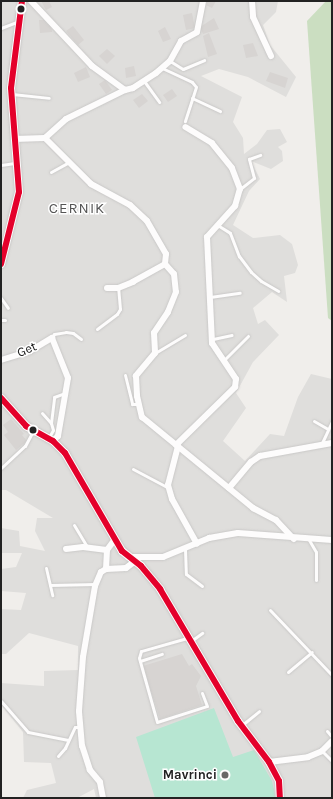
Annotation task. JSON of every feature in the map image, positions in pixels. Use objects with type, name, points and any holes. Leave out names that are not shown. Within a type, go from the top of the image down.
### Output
[{"type":"street","points":[[1,264],[17,206],[18,163],[14,139],[10,93],[22,1]]},
{"type":"street","points":[[31,1],[92,66],[125,90]]},
{"type":"street","points":[[14,139],[46,138],[66,118],[125,90],[133,88],[162,68],[170,61],[181,41],[197,32],[203,1]]},
{"type":"street","points":[[252,1],[253,17],[271,56]]},
{"type":"street","points":[[185,124],[212,143],[232,168],[240,189],[235,206],[219,226],[207,237],[212,339],[223,360],[236,379],[235,387],[177,445],[170,489],[197,544]]},
{"type":"street","points":[[46,138],[91,184],[130,205],[147,222],[166,254],[165,264],[174,274],[176,292],[168,312],[154,333],[155,353],[136,376],[142,417],[253,508],[276,520],[294,539]]},
{"type":"street","points":[[108,288],[118,288],[165,264]]},
{"type":"street","points":[[51,440],[58,436],[68,378],[52,338]]},
{"type":"street","name":"Get","points":[[1,360],[30,351],[52,338]]},
{"type":"street","points":[[1,398],[11,412],[33,431],[51,440],[70,460],[115,539],[131,560],[146,572],[160,589],[188,640],[241,725],[269,762],[278,781],[280,798]]},
{"type":"street","points":[[229,488],[251,462],[260,456],[332,443]]},
{"type":"street","points":[[103,798],[100,782],[84,759],[79,711],[83,657],[96,584],[101,572],[106,569],[126,568],[131,560],[140,556],[156,558],[185,549],[218,536],[238,533],[294,539],[332,540]]},
{"type":"street","points":[[106,569],[107,550],[115,539]]},
{"type":"street","points":[[66,549],[86,547],[107,550]]},
{"type":"street","points":[[269,762],[308,757],[322,751],[332,741]]},
{"type":"lane","points":[[1,28],[19,21]]},
{"type":"lane","points":[[170,61],[183,69],[204,60]]},
{"type":"lane","points":[[162,68],[192,82],[196,87],[185,124]]},
{"type":"lane","points":[[144,81],[159,102]]},
{"type":"lane","points":[[10,93],[49,98]]},
{"type":"lane","points":[[192,98],[220,111]]},
{"type":"lane","points":[[240,189],[254,178],[249,159],[260,156]]},
{"type":"lane","points":[[51,172],[70,161]]},
{"type":"lane","points":[[1,165],[18,163]]},
{"type":"lane","points":[[219,226],[230,233],[239,256],[251,272],[261,281],[278,291]]},
{"type":"lane","points":[[97,329],[117,314],[120,309],[118,288]]},
{"type":"lane","points":[[210,297],[240,292]]},
{"type":"lane","points":[[1,298],[8,308]]},
{"type":"lane","points":[[52,338],[54,334],[66,332],[73,333],[81,339]]},
{"type":"lane","points":[[155,353],[185,335]]},
{"type":"lane","points":[[212,339],[232,335]]},
{"type":"lane","points":[[223,360],[248,336]]},
{"type":"lane","points":[[125,375],[132,404],[139,404]]},
{"type":"lane","points":[[51,440],[53,430],[51,423],[54,397],[65,393]]},
{"type":"lane","points":[[42,413],[51,423]]},
{"type":"lane","points":[[314,421],[328,428]]},
{"type":"lane","points":[[321,445],[332,421]]},
{"type":"lane","points":[[1,468],[25,446],[33,431]]},
{"type":"lane","points":[[133,469],[170,489]]},
{"type":"lane","points":[[136,477],[140,473]]},
{"type":"lane","points":[[74,525],[86,547]]},
{"type":"lane","points":[[309,540],[316,552],[316,580]]},
{"type":"lane","points":[[185,549],[186,574],[202,586]]},
{"type":"lane","points":[[46,568],[52,595]]},
{"type":"lane","points":[[50,585],[96,584]]},
{"type":"lane","points":[[270,610],[312,652],[332,675]]},
{"type":"lane","points":[[202,633],[188,640],[141,651],[140,661],[157,722],[207,706],[202,693]]},
{"type":"lane","points":[[288,672],[312,652]]},
{"type":"lane","points":[[140,661],[162,654]]},
{"type":"lane","points":[[1,701],[28,732],[68,740]]},
{"type":"lane","points":[[241,725],[259,711]]},
{"type":"lane","points":[[58,756],[75,727],[81,727]]},
{"type":"lane","points":[[327,731],[332,737]]},
{"type":"lane","points":[[322,751],[332,761]]},
{"type":"shaded area","points":[[1,1],[278,1],[276,12],[263,25],[270,45],[296,77],[286,97],[248,77],[219,69],[201,76],[242,97],[233,122],[243,138],[244,154],[257,144],[267,130],[280,129],[287,142],[278,147],[282,151],[283,161],[271,169],[251,161],[260,179],[249,191],[233,225],[253,238],[280,235],[292,244],[298,265],[295,273],[284,276],[287,302],[272,292],[253,308],[258,324],[265,320],[279,335],[253,362],[236,393],[246,408],[223,441],[245,461],[270,434],[284,436],[298,397],[311,374],[332,379],[332,798],[96,798],[94,789],[77,798],[23,798],[27,790],[56,783],[51,763],[24,762],[23,732],[1,705],[1,683],[44,686],[44,671],[78,670],[78,646],[29,633],[6,654],[1,654],[1,609],[21,610],[26,593],[1,591],[1,569],[16,567],[22,553],[1,553],[1,528],[19,531],[20,546],[45,551],[35,531],[37,518],[53,518],[6,490],[1,490]]},
{"type":"green space","points":[[326,1],[332,1],[332,321],[328,318],[307,21]]},
{"type":"green space","points":[[214,708],[233,757],[254,750],[272,781],[276,798],[155,798],[136,737]]},
{"type":"building","points":[[41,1],[49,1],[52,7],[46,10]]},
{"type":"building","points":[[208,1],[216,1],[212,8],[206,5]]},
{"type":"building","points":[[192,13],[195,28],[186,30],[183,15]]},
{"type":"building","points":[[214,18],[219,29],[203,34],[200,27]]},
{"type":"building","points":[[39,20],[46,20],[47,24],[51,24],[52,32],[40,33]]},
{"type":"building","points":[[73,26],[84,40],[78,45],[66,31]]},
{"type":"building","points":[[165,27],[171,39],[163,42],[158,31]]},
{"type":"building","points":[[209,33],[217,54],[208,57],[203,36]]},
{"type":"building","points":[[253,43],[258,56],[246,58],[243,45]]},
{"type":"building","points":[[107,49],[115,56],[107,64],[99,56]]},
{"type":"building","points":[[134,66],[136,76],[126,78],[125,68]]},
{"type":"building","points":[[86,67],[90,77],[78,82],[74,73]]},
{"type":"building","points":[[270,72],[288,78],[285,88],[266,81]]},
{"type":"building","points":[[105,80],[112,90],[106,94],[99,84]]},
{"type":"building","points":[[172,89],[177,96],[168,102],[163,95]]},
{"type":"building","points":[[142,94],[148,101],[139,108],[133,100]]},
{"type":"building","points":[[11,419],[24,434],[22,435],[27,441],[16,450],[4,435],[8,432],[3,425]]},
{"type":"building","points":[[182,654],[189,666],[192,664],[201,676],[196,686],[202,705],[160,719],[143,666]]},
{"type":"transit line","points":[[1,264],[19,192],[11,88],[22,1]]},
{"type":"transit line","points":[[1,398],[26,426],[53,441],[65,453],[122,551],[141,566],[160,589],[238,721],[269,762],[279,781],[280,798]]},
{"type":"place","name":"Mavrinci","points":[[225,775]]},
{"type":"district","name":"CERNIK","points":[[77,209]]}]
